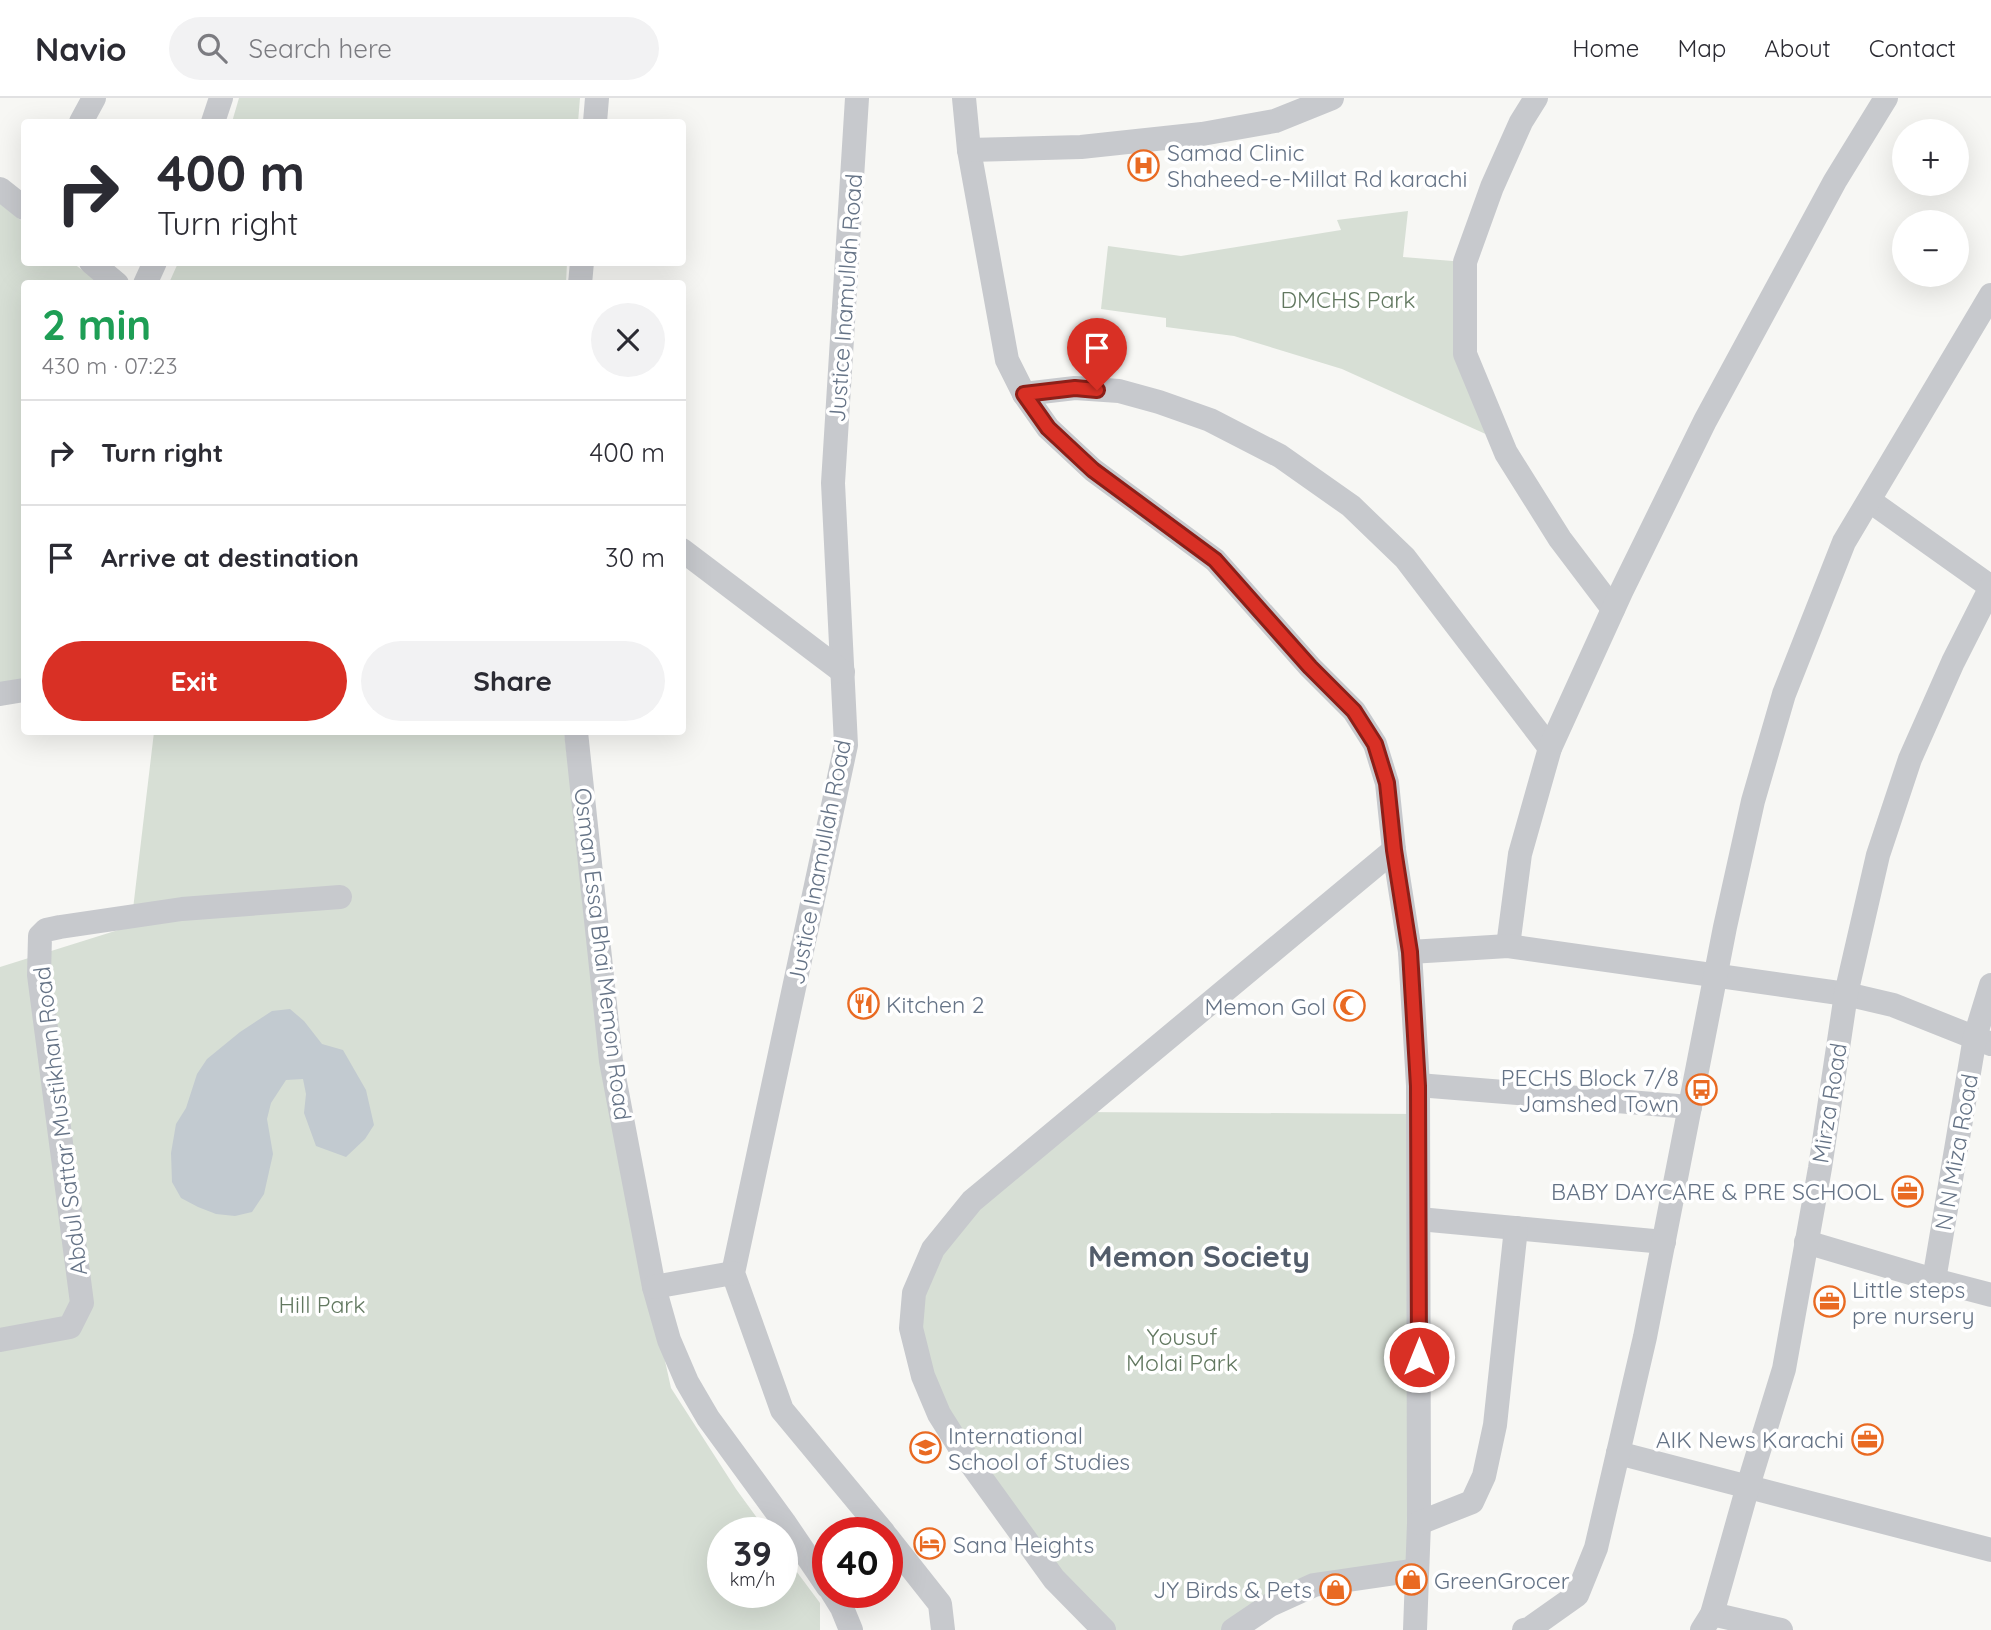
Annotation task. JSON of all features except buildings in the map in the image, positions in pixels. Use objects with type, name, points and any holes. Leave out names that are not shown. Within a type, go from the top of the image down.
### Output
[{"type":"street","points":[[83,119],[94,98]]},
{"type":"street","points":[[214,119],[221,98]]},
{"type":"street","points":[[595,119],[597,98]]},
{"type":"street","name":"Justice Inamullah Road","points":[[733,1273],[846,745],[833,483],[857,98]]},
{"type":"street","points":[[964,98],[969,150],[1007,360],[1024,394],[1048,428],[1093,470],[1215,560],[1310,667],[1354,711],[1375,744],[1387,783],[1410,952],[1418,1086],[1419,1523],[1415,1630]]},
{"type":"street","points":[[969,150],[1081,147],[1202,134],[1275,121],[1332,98]]},
{"type":"street","points":[[1536,98],[1521,121],[1492,187],[1465,262],[1465,354],[1506,453],[1560,539],[1613,609]]},
{"type":"street","points":[[1508,946],[1520,854],[1550,748],[1613,609],[1705,421],[1835,181],[1886,98]]},
{"type":"street","points":[[0,189],[21,206]]},
{"type":"street","points":[[96,266],[112,280]]},
{"type":"street","points":[[1524,1630],[1577,1595],[1596,1548],[1645,1337],[1753,801],[1784,694],[1844,542],[1991,295]]},
{"type":"street","points":[[1024,394],[1075,388],[1119,391],[1210,421],[1280,456],[1351,506],[1405,558],[1550,748]]},
{"type":"street","points":[[1870,501],[1991,587]]},
{"type":"street","points":[[686,553],[843,671]]},
{"type":"street","name":"Mirza Road","points":[[1707,1622],[1784,1368],[1846,994],[1878,855],[1910,759],[1953,662],[1991,587]]},
{"type":"street","points":[[0,694],[21,690]]},
{"type":"street","name":"Osman Essa Bhai Memon Road","points":[[576,735],[611,1061],[654,1287],[668,1340],[687,1382],[708,1418],[812,1563]]},
{"type":"street","points":[[1104,1630],[1054,1579],[966,1457],[939,1414],[923,1376],[911,1328],[914,1293],[933,1250],[972,1201],[1394,850]]},
{"type":"street","name":"Abdul Sattar Mustikhan Road","points":[[0,1340],[70,1326],[82,1303],[39,975],[40,936],[46,930],[60,927],[182,909],[340,897]]},
{"type":"street","points":[[1410,952],[1508,946],[1846,994],[1893,1005],[1983,1041]]},
{"type":"street","name":"N N Miza Road","points":[[1934,1280],[1983,1041],[1991,985]]},
{"type":"street","points":[[1418,1086],[1690,1107]]},
{"type":"street","points":[[1419,1219],[1664,1242]]},
{"type":"street","points":[[1419,1523],[1472,1502],[1484,1476],[1496,1425],[1516,1228]]},
{"type":"street","points":[[1806,1242],[1991,1295]]},
{"type":"street","points":[[654,1287],[733,1273],[782,1410],[871,1517]]},
{"type":"street","points":[[1618,1453],[1991,1550]]},
{"type":"street","points":[[903,1557],[940,1604],[943,1630]]},
{"type":"street","points":[[1233,1630],[1270,1605],[1314,1585],[1417,1570]]},
{"type":"street","points":[[842,1608],[851,1630]]},
{"type":"street","points":[[1707,1622],[1781,1630]]},
{"type":"green space","points":[[239,98],[580,98],[578,119],[233,119]]},
{"type":"green space","points":[[0,203],[21,220],[21,266],[77,266],[95,280],[21,280],[21,685],[0,690]]},
{"type":"green space","name":"DMCHS Park","points":[[1408,211],[1403,257],[1465,262],[1465,354],[1501,441],[1342,369],[1234,336],[1166,327],[1166,318],[1101,309],[1108,246],[1181,256],[1341,230],[1337,220]]},
{"type":"green space","points":[[176,266],[567,266],[566,280],[170,280]]},
{"type":"green space","name":"Hill Park","points":[[154,735],[564,735],[621,1161],[671,1388],[756,1517],[707,1517],[707,1608],[798,1608],[798,1573],[812,1592],[812,1608],[820,1608],[820,1630],[0,1630],[0,967],[131,926]]},
{"type":"green space","name":"Yousuf Molai Park","points":[[1080,1112],[1418,1114],[1418,1556],[1270,1605],[1233,1630],[1104,1630],[939,1414],[914,1293],[933,1249]]},
{"type":"shaded area","points":[[290,1009],[304,1021],[322,1044],[343,1050],[366,1090],[374,1125],[365,1139],[346,1157],[316,1146],[304,1113],[306,1094],[303,1079],[286,1080],[271,1103],[267,1119],[273,1154],[264,1194],[252,1212],[235,1216],[216,1214],[198,1207],[181,1198],[172,1182],[171,1153],[176,1124],[186,1108],[197,1074],[207,1059],[240,1032],[272,1011]]},
{"type":"place","name":"Samad Clinic Shaheed-e-Millat Rd karachi","points":[[1144,165]]},
{"type":"place","name":"Kitchen 2","points":[[863,1004]]},
{"type":"place","name":"Memon Gol","points":[[1349,1006]]},
{"type":"place","name":"PECHS Block 7/8 Jamshed Town","points":[[1702,1090]]},
{"type":"place","name":"BABY DAYCARE & PRE SCHOOL","points":[[1907,1191]]},
{"type":"place","name":"Little steps pre nursery","points":[[1829,1302]]},
{"type":"place","name":"AIK News Karachi","points":[[1867,1439]]},
{"type":"place","name":"International School of Studies","points":[[925,1448]]},
{"type":"place","name":"Sana Heights","points":[[930,1544]]},
{"type":"place","name":"GreenGrocer","points":[[1411,1580]]},
{"type":"place","name":"JY Birds & Pets","points":[[1335,1589]]},
{"type":"district","name":"Memon Society","points":[[1199,1256]]},
{"type":"route","points":[[1097,390],[1075,388],[1024,394],[1048,428],[1093,470],[1215,560],[1310,667],[1354,711],[1375,744],[1387,783],[1410,952],[1418,1086],[1419,1357]]}]
